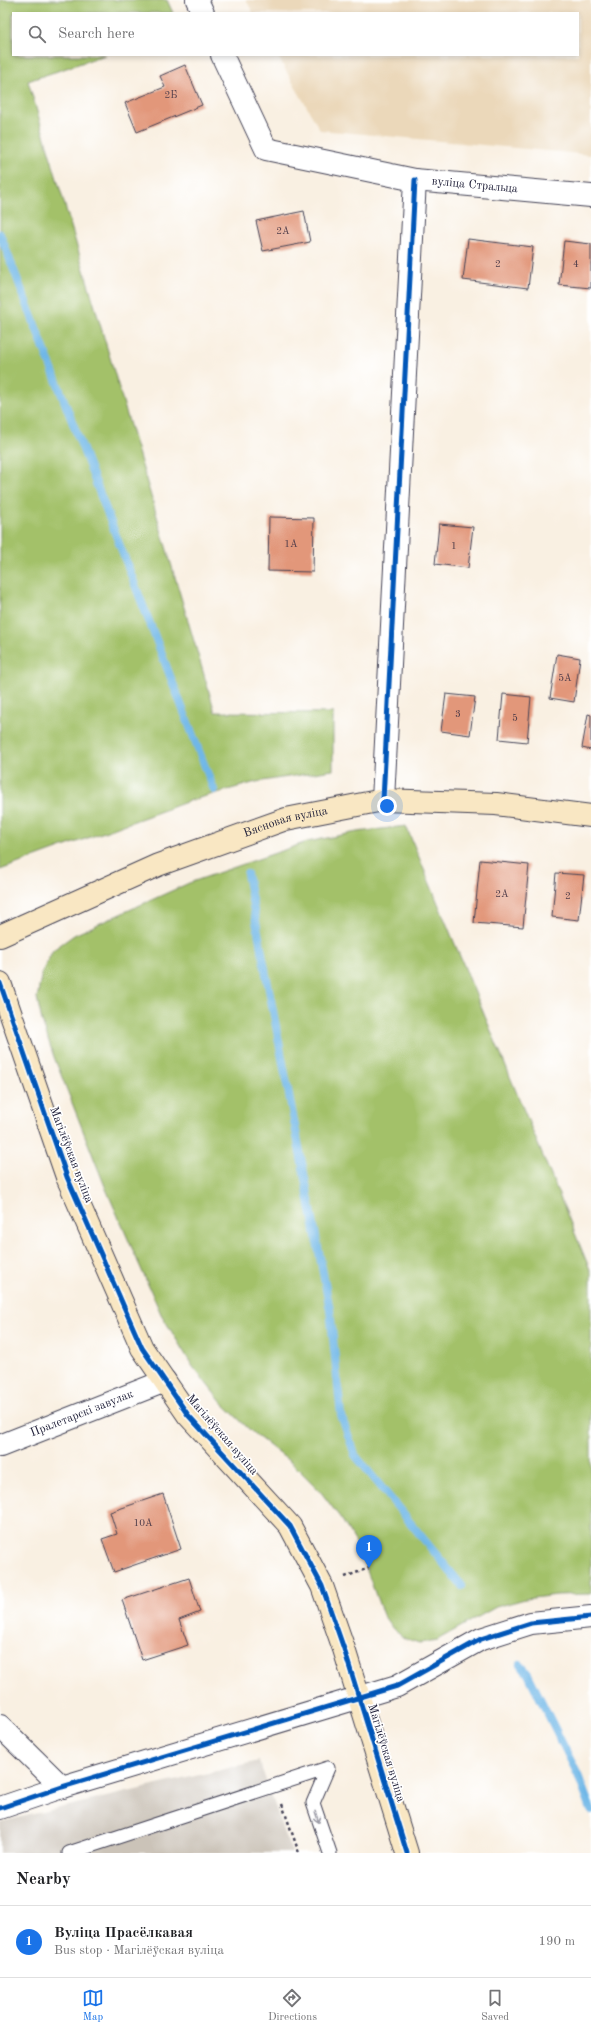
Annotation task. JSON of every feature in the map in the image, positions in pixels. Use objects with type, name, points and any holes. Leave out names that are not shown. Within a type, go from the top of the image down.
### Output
[{"type":"street","points":[[197,0],[203,12]]},
{"type":"street","name":"вуліца Стральца","points":[[222,56],[266,149],[415,180],[591,196]]},
{"type":"street","points":[[383,800],[415,180]]},
{"type":"street","name":"Вясновая вуліца","points":[[0,936],[158,865],[286,819],[383,800],[496,804],[591,816]]},
{"type":"street","name":"Магілёўская вуліца","points":[[0,983],[67,1177],[142,1348],[188,1415],[290,1526],[322,1586],[359,1698],[407,1853]]},
{"type":"street","name":"Пралетарскі завулак","points":[[0,1446],[165,1381]]},
{"type":"street","points":[[0,1808],[62,1787],[397,1686],[481,1639],[531,1623],[591,1617]]},
{"type":"street","points":[[0,1726],[62,1787]]},
{"type":"lane","points":[[69,1853],[83,1851],[328,1768],[313,1804],[330,1853]]},
{"type":"path","points":[[275,1786],[299,1853]]},
{"type":"shaded area","points":[[246,0],[591,0],[591,155],[320,130],[278,56],[579,56],[579,12],[252,12]]},
{"type":"shaded area","points":[[259,1761],[292,1853],[0,1853],[0,1822]]},
{"type":"green space","points":[[0,0],[167,0],[173,12],[12,12],[12,56],[102,56],[28,81],[215,712],[333,713],[333,770],[256,782],[192,800],[0,870]]},
{"type":"green space","points":[[406,826],[591,1272],[591,1594],[557,1595],[525,1599],[496,1607],[437,1640],[419,1643],[404,1638],[393,1629],[383,1615],[358,1546],[342,1520],[320,1491],[294,1465],[252,1432],[222,1403],[193,1367],[161,1314],[106,1189],[54,1057],[42,1021],[37,998],[42,972],[53,950],[74,935],[189,883],[307,842],[357,832]]},
{"type":"building","points":[[185,65],[202,105],[137,132],[125,103],[165,87],[160,76]]},
{"type":"building","points":[[304,211],[310,242],[263,251],[256,221]]},
{"type":"building","points":[[468,239],[533,247],[528,288],[463,280]]},
{"type":"building","points":[[564,241],[591,244],[591,288],[559,285]]},
{"type":"building","points":[[269,517],[314,518],[313,572],[268,571]]},
{"type":"building","points":[[439,524],[473,527],[468,568],[435,564]]},
{"type":"building","points":[[557,654],[580,658],[574,702],[550,698]]},
{"type":"building","points":[[446,694],[475,697],[470,735],[441,731]]},
{"type":"building","points":[[503,694],[531,697],[527,742],[499,739]]},
{"type":"building","points":[[588,714],[591,715],[591,750],[582,748]]},
{"type":"building","points":[[480,860],[529,865],[523,927],[474,923]]},
{"type":"building","points":[[556,873],[584,875],[579,920],[552,917]]},
{"type":"building","points":[[163,1494],[181,1549],[114,1572],[102,1539],[117,1534],[110,1512]]},
{"type":"building","points":[[189,1578],[200,1612],[179,1620],[188,1645],[142,1660],[122,1600]]},
{"type":"waterway","points":[[0,234],[214,790]]},
{"type":"waterway","points":[[247,874],[330,1310],[341,1415],[355,1455],[462,1586]]},
{"type":"waterway","points":[[520,1664],[528,1674],[578,1775],[591,1810]]},
{"type":"cycle path","points":[[383,800],[415,180]]},
{"type":"cycle path","points":[[0,983],[67,1177],[142,1348],[188,1415],[290,1526],[322,1586],[344,1649],[407,1853]]},
{"type":"cycle path","points":[[0,1808],[62,1787],[397,1686],[481,1639],[531,1623],[591,1617]]},
{"type":"place","name":"Вуліца Прасёлкавая","points":[[369,1568]]}]
